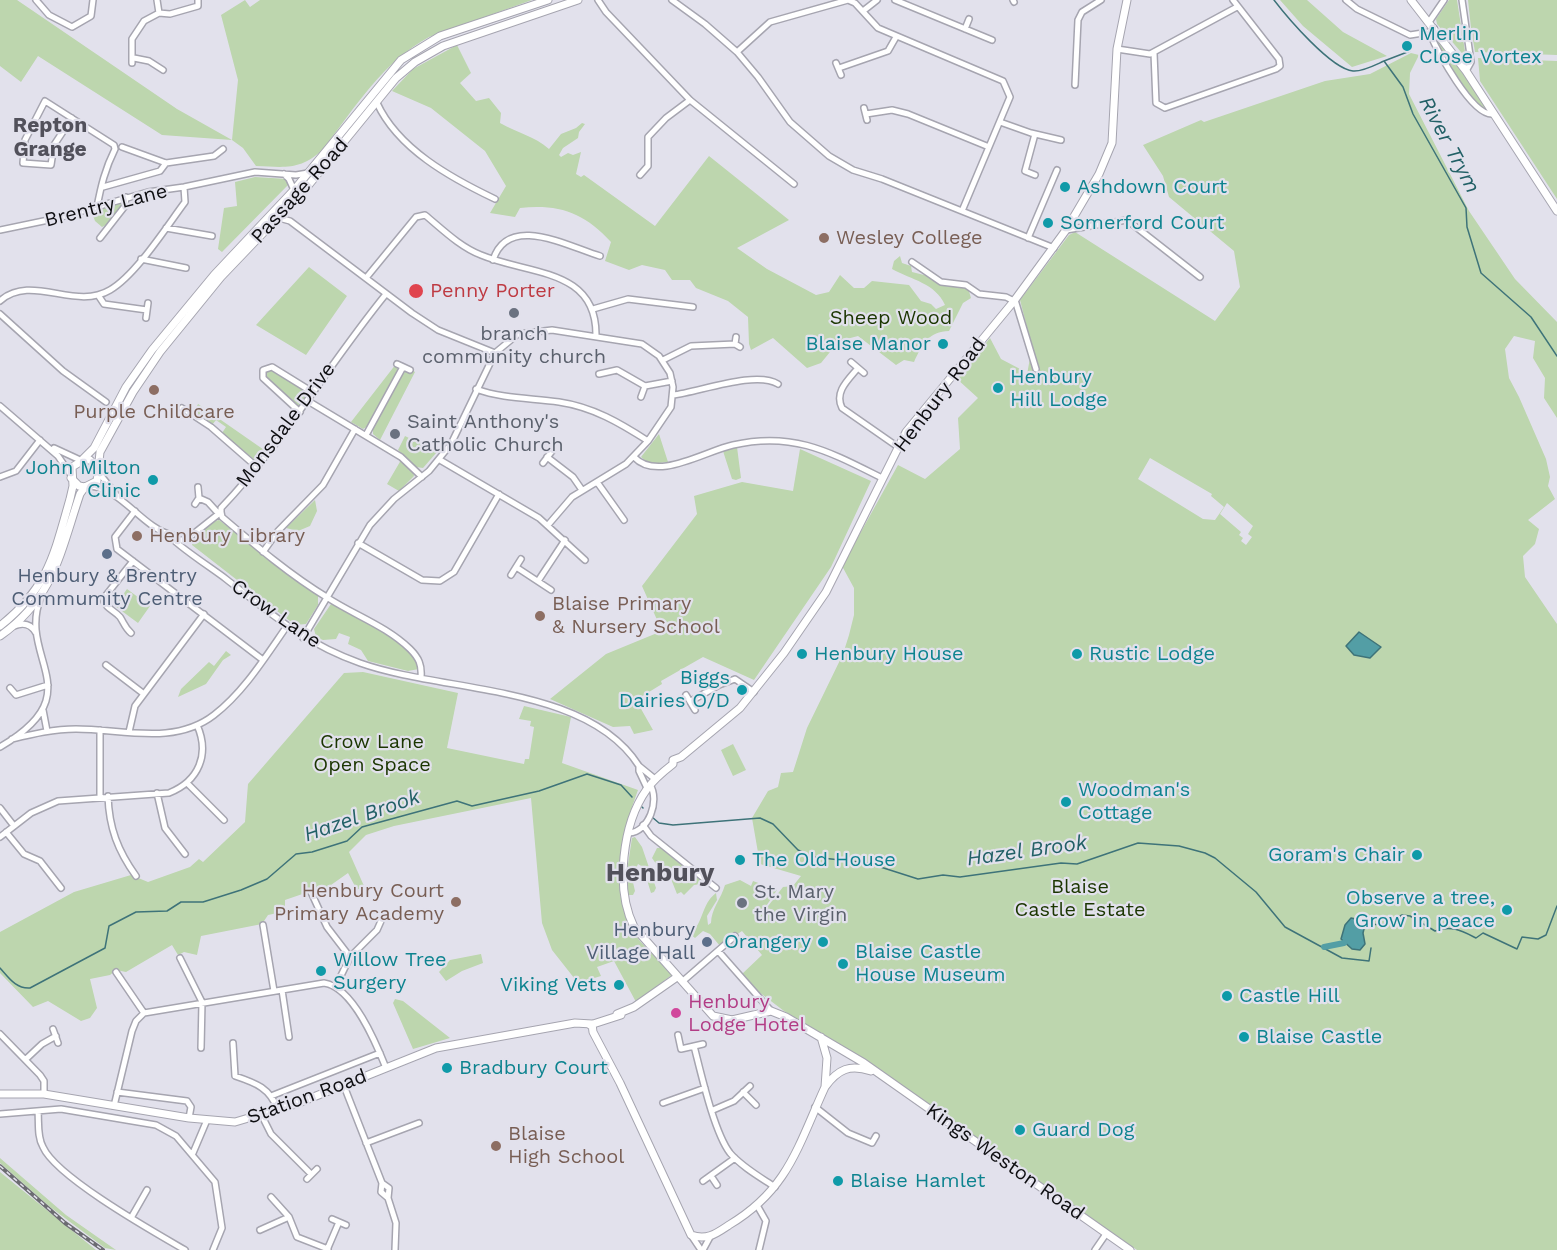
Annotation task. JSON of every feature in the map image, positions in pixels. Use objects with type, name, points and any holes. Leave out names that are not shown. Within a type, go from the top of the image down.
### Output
[{"type":"main road","name":"Passage Road","points":[[82,460],[94,448],[126,387],[152,350],[214,275],[294,190],[401,60],[440,36],[548,0]]},
{"type":"main road","name":"Passage Road","points":[[99,471],[100,452],[133,392],[160,352],[221,278],[287,210],[406,69],[443,46],[577,0]]},
{"type":"main road","name":"Henbury Road","points":[[771,1011],[732,1020],[716,1018],[703,1007],[667,962],[634,927],[627,910],[623,872],[629,833],[638,806],[651,784],[740,708],[754,692],[826,592],[882,478],[913,423],[1015,301],[1066,230],[1099,174],[1112,143],[1117,49],[1127,0]]},
{"type":"main road","points":[[1411,0],[1466,70],[1557,211]]},
{"type":"main road","points":[[0,626],[33,596],[49,566],[70,499],[73,486],[72,467],[82,460],[90,460],[99,471],[97,481],[80,494],[57,568],[31,611],[0,636]]},
{"type":"main road","points":[[71,476],[79,486],[87,487]]},
{"type":"main road","name":"Station Road","points":[[0,1095],[44,1094],[189,1118],[235,1122],[262,1116],[344,1086],[436,1048],[583,1022],[592,1024],[621,1013],[680,979]]},
{"type":"main road","points":[[771,1011],[820,1036],[879,1074]]},
{"type":"main road","points":[[592,1024],[691,1235],[710,1237],[758,1207],[784,1175],[825,1087],[834,1075],[846,1068],[860,1068],[879,1074]]},
{"type":"main road","points":[[820,1036],[827,1058],[825,1087]]},
{"type":"main road","name":"Kings Weston Road","points":[[879,1074],[1130,1250]]},
{"type":"street","points":[[36,0],[49,15],[72,27],[91,16],[93,0]]},
{"type":"street","points":[[157,0],[159,13]]},
{"type":"street","points":[[163,70],[149,61],[133,61],[132,39],[144,21],[159,13],[185,14],[198,6],[198,0]]},
{"type":"street","points":[[598,0],[606,12],[690,100],[794,184]]},
{"type":"street","points":[[672,0],[705,24],[737,52],[790,122],[829,156],[853,170],[1054,248]]},
{"type":"street","points":[[737,52],[770,22],[850,0],[878,28],[1003,81],[1010,97],[962,211]]},
{"type":"street","points":[[863,11],[877,0]]},
{"type":"street","points":[[895,0],[992,40]]},
{"type":"street","points":[[1075,85],[1078,20],[1082,12],[1101,0]]},
{"type":"street","points":[[1154,53],[1156,103],[1165,108],[1276,69],[1280,66],[1279,59],[1233,0]]},
{"type":"street","points":[[1346,0],[1357,9],[1410,35],[1431,27],[1444,0]]},
{"type":"street","points":[[1462,0],[1471,62],[1466,70]]},
{"type":"street","points":[[1117,49],[1140,55],[1154,53],[1237,7]]},
{"type":"street","points":[[965,29],[969,19]]},
{"type":"street","points":[[1431,27],[1465,93],[1487,115],[1493,114]]},
{"type":"street","points":[[839,68],[888,51],[896,37]]},
{"type":"street","points":[[640,175],[647,171],[649,162],[646,143],[648,137],[666,118],[690,100]]},
{"type":"street","points":[[72,118],[54,145],[51,165],[23,162],[25,140],[45,101],[72,118],[114,145],[115,149],[103,172],[103,187],[97,207]]},
{"type":"street","points":[[377,103],[382,115]]},
{"type":"street","points":[[372,110],[382,115],[415,149],[453,177],[495,199]]},
{"type":"street","points":[[866,114],[892,110],[908,114],[989,147]]},
{"type":"street","points":[[1000,122],[1061,140]]},
{"type":"street","points":[[1035,134],[1025,171],[1035,175]]},
{"type":"street","points":[[122,147],[166,163],[214,156],[223,149]]},
{"type":"street","points":[[103,187],[160,171],[166,163]]},
{"type":"street","points":[[1019,165],[1026,168]]},
{"type":"street","points":[[1028,238],[1057,170]]},
{"type":"street","name":"Brentry Lane","points":[[0,230],[97,207],[126,197],[255,172],[308,173]]},
{"type":"street","points":[[282,174],[289,179],[294,190]]},
{"type":"street","points":[[0,301],[8,294],[25,290],[77,298],[98,295],[123,280],[185,202],[184,187]]},
{"type":"street","points":[[98,227],[102,235],[125,207],[126,197]]},
{"type":"street","points":[[287,210],[290,221]]},
{"type":"street","points":[[366,278],[421,214],[464,246],[493,260],[576,286],[593,309],[596,336]]},
{"type":"street","points":[[279,218],[290,221],[386,294],[438,330],[495,353]]},
{"type":"street","points":[[1066,230],[1127,220],[1200,277]]},
{"type":"street","points":[[205,235],[206,226]]},
{"type":"street","points":[[166,228],[212,236]]},
{"type":"street","points":[[493,260],[496,250],[506,240],[528,234],[600,256]]},
{"type":"street","points":[[141,259],[183,266]]},
{"type":"street","points":[[912,262],[916,269],[941,282],[966,285],[979,294],[1006,297],[1015,301],[1036,369]]},
{"type":"street","name":"Monsdale Drive","points":[[176,541],[185,540],[220,513],[221,508],[258,468],[314,393],[345,344],[386,294]]},
{"type":"street","points":[[98,295],[104,304],[147,310]]},
{"type":"street","points":[[593,309],[621,299],[692,306]]},
{"type":"street","points":[[146,318],[148,303]]},
{"type":"street","points":[[0,314],[63,371],[105,402]]},
{"type":"street","points":[[303,638],[358,543],[385,507],[440,460],[451,444],[495,353],[509,340],[529,331],[552,330],[642,344],[652,348],[663,360],[672,381],[674,395],[667,415],[634,457],[563,505],[548,525]]},
{"type":"street","points":[[663,360],[691,346],[737,342]]},
{"type":"street","points":[[851,362],[864,373]]},
{"type":"street","points":[[397,364],[410,370]]},
{"type":"street","points":[[300,412],[263,378],[263,370],[272,367],[314,393]]},
{"type":"street","points":[[366,435],[403,367]]},
{"type":"street","points":[[858,368],[842,388],[839,401],[842,408],[898,447]]},
{"type":"street","points":[[599,374],[617,370],[645,386],[672,381]]},
{"type":"street","points":[[674,395],[772,377],[778,384]]},
{"type":"street","points":[[641,397],[645,386]]},
{"type":"street","points":[[476,389],[495,396],[573,405],[611,417],[648,441]]},
{"type":"street","points":[[308,401],[401,457],[422,477]]},
{"type":"street","points":[[0,406],[47,445],[58,456],[71,476]]},
{"type":"street","points":[[183,412],[211,427],[258,468]]},
{"type":"street","points":[[263,552],[278,531],[323,485],[355,429]]},
{"type":"street","points":[[634,457],[644,466],[664,467],[732,445],[784,439],[826,450],[882,478]]},
{"type":"street","points":[[2,477],[16,471],[40,440]]},
{"type":"street","points":[[47,445],[82,460]]},
{"type":"street","points":[[552,451],[545,460],[573,477],[582,490]]},
{"type":"street","points":[[440,460],[548,525],[585,561]]},
{"type":"street","name":"Crow Lane","points":[[99,471],[121,500]]},
{"type":"street","points":[[597,482],[624,520]]},
{"type":"street","name":"Crow Lane","points":[[87,487],[99,488],[121,500],[303,638],[361,664],[569,712],[621,742],[651,784]]},
{"type":"street","points":[[198,487],[197,501],[208,502],[263,552],[327,598],[385,628],[401,640],[418,659],[421,678]]},
{"type":"street","points":[[358,543],[422,580],[440,581],[454,572],[499,494]]},
{"type":"street","points":[[135,511],[114,540],[117,549],[263,660]]},
{"type":"street","points":[[538,581],[565,540]]},
{"type":"street","points":[[511,575],[522,559]]},
{"type":"street","points":[[132,633],[123,626],[119,616],[105,605],[103,599],[133,561]]},
{"type":"street","points":[[516,567],[551,590]]},
{"type":"street","points":[[0,747],[35,720],[42,710],[48,685],[38,637],[38,609],[41,597]]},
{"type":"street","points":[[129,732],[132,715],[144,694],[204,614]]},
{"type":"street","points":[[14,626],[30,625],[38,637]]},
{"type":"street","points":[[12,740],[47,730],[100,730],[160,734],[197,725],[226,705],[288,626]]},
{"type":"street","points":[[106,665],[144,694]]},
{"type":"street","points":[[692,701],[719,685],[735,679],[754,692]]},
{"type":"street","points":[[15,695],[48,685]]},
{"type":"street","points":[[10,688],[20,701]]},
{"type":"street","points":[[686,694],[695,710]]},
{"type":"street","points":[[42,710],[47,730]]},
{"type":"street","points":[[0,837],[47,804],[68,798],[169,793],[187,783],[198,771],[203,757],[203,743],[197,725]]},
{"type":"street","points":[[100,730],[100,796]]},
{"type":"street","name":"Crow Lane","points":[[639,766],[639,771],[651,784]]},
{"type":"street","points":[[187,783],[224,820]]},
{"type":"street","points":[[629,833],[637,832],[651,813],[656,798],[651,784]]},
{"type":"street","points":[[156,794],[165,828],[185,854]]},
{"type":"street","points":[[108,796],[111,830],[136,876]]},
{"type":"street","points":[[0,808],[14,826]]},
{"type":"street","points":[[644,825],[651,836],[716,888]]},
{"type":"street","points":[[6,832],[24,854],[40,861],[61,888]]},
{"type":"street","points":[[124,874],[131,869]]},
{"type":"street","points":[[315,895],[327,927],[350,957]]},
{"type":"street","points":[[336,986],[350,957],[377,930],[381,921]]},
{"type":"street","points":[[263,925],[268,934],[274,992]]},
{"type":"street","points":[[680,979],[719,951],[735,936]]},
{"type":"street","points":[[719,951],[771,1011]]},
{"type":"street","points":[[184,960],[202,1002],[201,1048]]},
{"type":"street","points":[[116,972],[123,975],[144,1013]]},
{"type":"street","points":[[114,1106],[134,1025],[144,1013],[324,983],[336,986],[345,994],[365,1024],[387,1068]]},
{"type":"street","points":[[282,990],[289,1037]]},
{"type":"street","points":[[26,1059],[42,1044],[57,1040],[53,1029]]},
{"type":"street","points":[[0,1034],[26,1059],[44,1081],[44,1094]]},
{"type":"street","points":[[678,1035],[681,1049],[703,1044]]},
{"type":"street","points":[[233,1043],[235,1076],[261,1086],[271,1096],[278,1110]]},
{"type":"street","points":[[694,1046],[721,1137],[735,1158],[775,1187]]},
{"type":"street","points":[[271,1096],[380,1053]]},
{"type":"street","points":[[344,1086],[382,1183],[381,1192],[388,1198],[396,1223],[395,1250]]},
{"type":"street","points":[[713,1110],[727,1105],[750,1086]]},
{"type":"street","points":[[663,1103],[705,1088]]},
{"type":"street","points":[[117,1092],[187,1101],[191,1107],[189,1118]]},
{"type":"street","points":[[743,1092],[756,1105]]},
{"type":"street","points":[[80,1113],[81,1100]]},
{"type":"street","points":[[815,1107],[848,1133],[872,1143],[876,1136]]},
{"type":"street","points":[[0,1114],[61,1109],[164,1127],[212,1174],[218,1192],[221,1233],[213,1250]]},
{"type":"street","points":[[38,1111],[40,1139],[48,1156],[99,1197],[185,1250]]},
{"type":"street","points":[[262,1116],[271,1134],[309,1177],[317,1169]]},
{"type":"street","points":[[193,1153],[207,1120]]},
{"type":"street","points":[[366,1143],[419,1123]]},
{"type":"street","points":[[703,1181],[735,1158]]},
{"type":"street","points":[[711,1176],[717,1185]]},
{"type":"street","points":[[131,1218],[147,1190]]},
{"type":"street","points":[[271,1197],[289,1217],[297,1237],[328,1249],[339,1222]]},
{"type":"street","points":[[758,1207],[766,1221],[759,1250]]},
{"type":"street","points":[[260,1230],[289,1217]]},
{"type":"street","points":[[332,1219],[346,1225]]},
{"type":"street","points":[[1095,1250],[1106,1234]]},
{"type":"street","points":[[691,1235],[702,1250],[710,1237]]},
{"type":"green space","points":[[0,0],[17,0],[177,109],[232,140],[162,135],[38,56],[21,82],[0,66]]},
{"type":"green space","points":[[245,0],[250,7],[260,0],[532,0],[429,37],[413,47],[371,86],[324,148],[308,161],[292,166],[256,166],[243,148],[232,140],[238,80],[221,15]]},
{"type":"green space","points":[[1280,0],[1307,0],[1343,32],[1387,56],[1352,67],[1303,26]]},
{"type":"green space","points":[[1449,0],[1457,0],[1466,58],[1437,24],[1436,19]]},
{"type":"green space","points":[[1468,0],[1557,0],[1557,55],[1475,52],[1472,34],[1474,30],[1471,28]]},
{"type":"green space","points":[[1434,32],[1487,111],[1484,111],[1461,84],[1433,35]]},
{"type":"green space","name":"Sheep Wood","points":[[457,45],[471,73],[460,83],[476,101],[489,98],[501,113],[500,123],[549,149],[561,134],[582,123],[585,124],[578,138],[563,148],[559,155],[561,157],[568,153],[573,155],[581,152],[576,174],[581,177],[584,175],[655,226],[709,156],[789,220],[737,248],[767,269],[816,295],[829,292],[840,275],[854,288],[864,288],[872,281],[909,285],[921,301],[931,304],[936,309],[945,305],[929,287],[892,269],[894,261],[900,256],[902,263],[911,266],[912,272],[928,276],[944,286],[968,288],[971,298],[963,303],[949,331],[931,336],[914,362],[904,360],[896,365],[858,336],[839,341],[821,363],[807,368],[773,338],[751,350],[748,317],[728,301],[696,288],[690,280],[672,280],[665,270],[642,265],[629,270],[605,261],[611,242],[581,217],[559,209],[534,207],[520,208],[515,217],[490,213],[506,186],[485,151],[431,108],[392,91],[413,69]]},
{"type":"green space","name":"Blaise Castle Estate","points":[[1411,53],[1419,55],[1410,73],[1409,94],[1469,211],[1515,279],[1557,322],[1557,418],[1544,398],[1545,378],[1533,358],[1535,341],[1514,336],[1505,349],[1509,378],[1546,459],[1550,477],[1548,486],[1555,499],[1528,520],[1539,529],[1535,544],[1523,556],[1525,577],[1557,624],[1557,1250],[1137,1250],[869,1062],[784,1011],[755,989],[742,974],[762,955],[742,931],[720,946],[710,934],[703,931],[695,938],[690,934],[695,930],[711,897],[716,893],[717,900],[707,916],[708,925],[711,923],[725,885],[740,880],[751,886],[753,881],[777,890],[754,924],[783,887],[793,886],[801,876],[760,864],[752,818],[768,791],[778,787],[781,773],[793,772],[807,728],[843,654],[854,615],[854,588],[842,566],[898,465],[925,479],[960,449],[958,418],[978,398],[957,379],[990,338],[1001,359],[1022,370],[1021,376],[1026,380],[1032,347],[1020,300],[1069,235],[1075,232],[1215,321],[1240,287],[1234,251],[1169,197],[1163,176],[1143,145],[1201,120],[1204,122],[1325,81],[1370,74]],"holes":[[[1150,458],[1212,494],[1211,496],[1224,507],[1215,520],[1203,519],[1138,479]],[[1227,503],[1253,526],[1248,534],[1252,537],[1246,545],[1241,541],[1243,538],[1239,535],[1241,532],[1220,514]]]},
{"type":"green space","points":[[1478,58],[1557,61],[1557,199],[1480,81]]},
{"type":"green space","points":[[255,177],[287,179],[289,184],[222,252],[218,249],[224,208],[237,206],[235,182]]},
{"type":"green space","points":[[123,202],[124,205],[106,225],[102,227],[95,221],[91,210]]},
{"type":"green space","points":[[309,267],[347,296],[306,355],[256,325]]},
{"type":"green space","points":[[396,364],[398,370],[370,425],[363,429],[351,422]]},
{"type":"green space","points":[[271,369],[308,391],[301,406],[298,407],[266,378],[265,373]]},
{"type":"green space","points":[[412,370],[415,372],[380,440],[373,434],[373,427],[402,373]]},
{"type":"green space","points":[[198,404],[267,452],[256,461],[222,433],[226,427],[216,420],[212,425],[198,416],[199,414],[194,413]]},
{"type":"green space","points":[[659,434],[668,462],[649,464],[641,457]]},
{"type":"green space","points":[[405,436],[437,452],[423,468],[416,467],[398,450]]},
{"type":"green space","points":[[737,447],[741,478],[736,480],[732,479],[723,451]]},
{"type":"green space","points":[[800,449],[871,481],[831,567],[754,680],[703,657],[661,681],[662,684],[636,700],[653,730],[634,734],[630,726],[613,727],[550,699],[606,654],[662,631],[642,586],[697,514],[694,496],[742,482],[793,491]]},
{"type":"green space","points":[[401,460],[414,476],[399,491],[387,484]]},
{"type":"green space","points":[[315,500],[317,511],[310,526],[298,531],[286,528]]},
{"type":"green space","points":[[219,520],[318,595],[318,605],[306,624],[295,625],[192,545],[203,530]]},
{"type":"green space","points":[[127,589],[150,606],[138,623],[115,606]]},
{"type":"green space","points":[[331,604],[354,613],[382,629],[406,649],[419,669],[408,671],[368,661],[361,650],[348,644],[350,637],[339,633],[336,639],[323,640],[316,637],[314,629]]},
{"type":"green space","points":[[226,651],[231,655],[223,660],[206,684],[178,697],[181,689],[209,662],[214,666]]},
{"type":"green space","name":"Crow Lane Open Space","points":[[363,672],[458,693],[447,748],[524,764],[525,759],[529,759],[534,727],[530,726],[531,721],[519,719],[524,706],[571,717],[562,763],[638,790],[623,840],[619,875],[620,893],[624,910],[634,933],[673,974],[636,1002],[614,961],[597,967],[601,976],[578,983],[552,950],[542,923],[531,798],[394,826],[366,835],[349,852],[364,886],[357,890],[348,873],[321,892],[314,890],[285,900],[282,912],[268,915],[262,924],[201,936],[197,955],[184,952],[178,955],[172,945],[126,972],[116,970],[110,975],[90,979],[97,1008],[90,1018],[81,1021],[48,1001],[33,1007],[0,973],[0,932],[74,892],[131,875],[148,882],[190,867],[199,859],[203,862],[245,822],[248,784],[344,673]]},
{"type":"green space","points":[[733,744],[746,770],[733,776],[721,750]]},
{"type":"green space","points":[[635,837],[642,847],[656,888],[651,893],[643,867],[638,864],[632,878],[635,891],[633,895],[628,895],[627,871],[632,838]]},
{"type":"green space","points":[[657,848],[662,848],[701,879],[701,884],[694,885],[684,895],[681,892],[677,894],[671,879],[664,882],[663,874],[652,858]]},
{"type":"green space","points":[[481,954],[483,963],[462,971],[446,981],[439,972],[450,960]]},
{"type":"green space","points":[[395,999],[403,1001],[450,1038],[413,1049],[393,1003]]},
{"type":"green space","points":[[0,1158],[66,1215],[116,1250],[105,1248],[50,1207],[0,1163]]},
{"type":"green space","points":[[0,1172],[96,1250],[0,1250]]},
{"type":"water","points":[[1359,632],[1381,647],[1370,658],[1354,655],[1346,646]]},
{"type":"water","points":[[1351,918],[1366,921],[1363,933],[1365,944],[1360,950],[1352,949],[1341,939],[1345,925]]},
{"type":"waterway","name":"River Trym","points":[[1274,0],[1310,41],[1344,68],[1353,71],[1360,70],[1384,61],[1403,87],[1413,114],[1466,208],[1467,227],[1481,273],[1531,317],[1557,356]]},
{"type":"waterway","points":[[1384,61],[1410,51]]},
{"type":"waterway","name":"Hazel Brook","points":[[0,968],[17,985],[30,988],[105,948],[109,926],[136,912],[167,911],[181,902],[203,902],[241,890],[267,879],[296,854],[312,852],[347,841],[362,827],[457,801],[472,806],[539,791],[587,774],[621,785],[632,797]]},
{"type":"waterway","name":"Hazel Brook","points":[[652,817],[659,823],[673,825],[760,818],[773,824],[798,850],[813,857],[868,863],[918,879],[943,875],[960,877],[1061,863],[1077,864],[1138,843],[1179,846],[1215,858],[1256,892],[1285,927],[1342,958],[1369,961],[1371,948]]},
{"type":"waterway","name":"Hazel Brook","points":[[1364,925],[1386,924],[1402,915],[1410,916],[1435,931],[1452,929],[1476,938],[1483,933],[1517,949],[1522,937],[1538,939],[1546,935],[1557,906]]},
{"type":"waterway","points":[[1324,947],[1344,943]]},
{"type":"railway","points":[[0,1166],[65,1223],[103,1250]]},
{"type":"place","name":"Merlin Close Vortex","points":[[1407,46]]},
{"type":"place","name":"Ashdown Court","points":[[1065,187]]},
{"type":"place","name":"Somerford Court","points":[[1048,223]]},
{"type":"place","name":"Wesley College","points":[[824,238]]},
{"type":"place","name":"Penny Porter","points":[[416,291]]},
{"type":"place","name":"branch community church","points":[[514,313]]},
{"type":"place","name":"Blaise Manor","points":[[943,344]]},
{"type":"place","name":"Henbury Hill Lodge","points":[[998,388]]},
{"type":"place","name":"Purple Childcare","points":[[154,390]]},
{"type":"place","name":"Saint Anthony's Catholic Church","points":[[395,434]]},
{"type":"place","name":"John Milton Clinic","points":[[153,480]]},
{"type":"place","name":"Henbury Library","points":[[137,536]]},
{"type":"place","name":"Henbury & Brentry Commumity Centre","points":[[107,554]]},
{"type":"place","name":"Blaise Primary & Nursery School","points":[[540,616]]},
{"type":"place","name":"Henbury House","points":[[802,654]]},
{"type":"place","name":"Rustic Lodge","points":[[1077,654]]},
{"type":"place","name":"Biggs Dairies O/D","points":[[742,690]]},
{"type":"place","name":"Woodman's Cottage","points":[[1066,802]]},
{"type":"place","name":"Goram's Chair","points":[[1417,855]]},
{"type":"place","name":"The Old House","points":[[740,860]]},
{"type":"place","name":"Henbury Court Primary Academy","points":[[456,902]]},
{"type":"place","name":"St. Mary the Virgin","points":[[742,903]]},
{"type":"place","name":"Observe a tree, Grow in peace","points":[[1507,910]]},
{"type":"place","name":"Henbury Village Hall","points":[[707,942]]},
{"type":"place","name":"Orangery","points":[[823,942]]},
{"type":"place","name":"Blaise Castle House Museum","points":[[843,964]]},
{"type":"place","name":"Willow Tree Surgery","points":[[321,971]]},
{"type":"place","name":"Viking Vets","points":[[619,985]]},
{"type":"place","name":"Castle Hill","points":[[1227,996]]},
{"type":"place","name":"Henbury Lodge Hotel","points":[[676,1013]]},
{"type":"place","name":"Blaise Castle","points":[[1244,1037]]},
{"type":"place","name":"Bradbury Court","points":[[447,1068]]},
{"type":"place","name":"Guard Dog","points":[[1020,1130]]},
{"type":"place","name":"Blaise High School","points":[[496,1146]]},
{"type":"place","name":"Blaise Hamlet","points":[[838,1181]]},
{"type":"district","name":"Repton Grange","points":[[50,138]]},
{"type":"district","name":"Henbury","points":[[660,873]]}]
